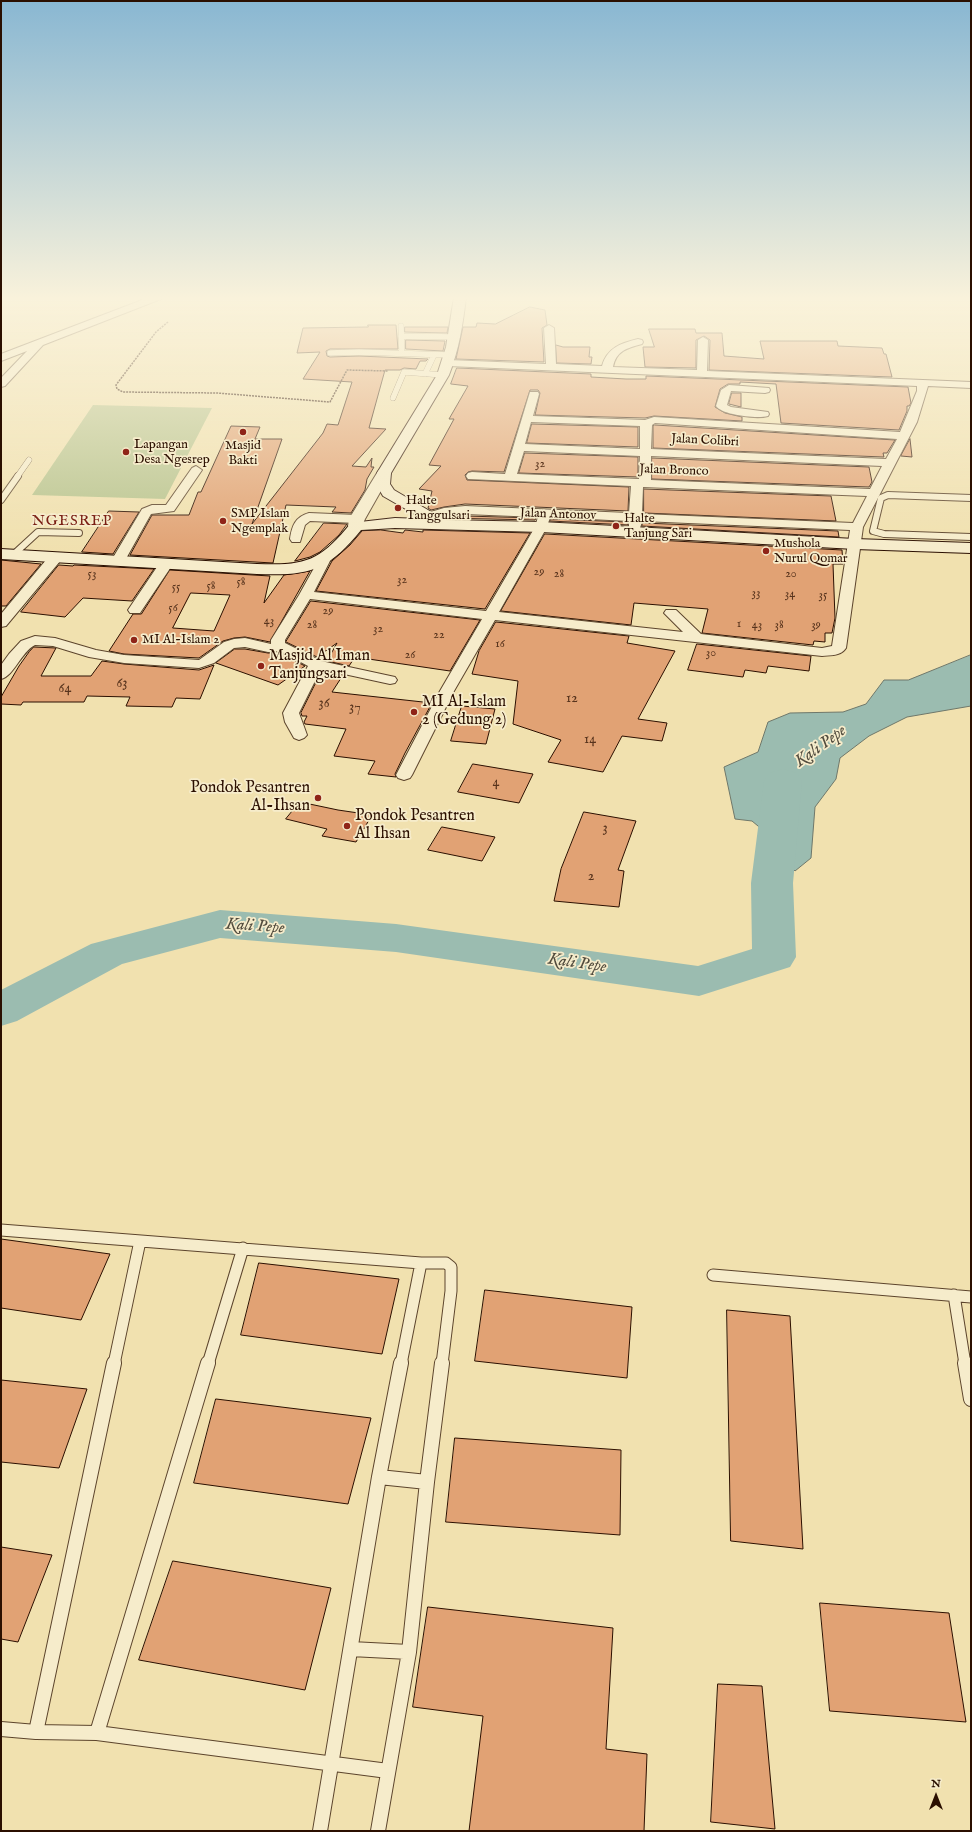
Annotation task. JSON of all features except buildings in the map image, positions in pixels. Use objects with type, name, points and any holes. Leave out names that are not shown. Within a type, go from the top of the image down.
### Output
[{"type":"main road","points":[[7,554],[166,564],[291,569],[312,565],[326,559],[338,549],[357,522],[436,382]]},
{"type":"main road","points":[[384,473],[383,484],[388,493],[444,524]]},
{"type":"main road","points":[[357,522],[444,524],[543,520],[635,525],[855,544],[934,541],[971,548]]},
{"type":"street","points":[[764,427],[765,382]]},
{"type":"street","points":[[912,382],[971,385]]},
{"type":"street","points":[[306,595],[822,652],[836,650],[839,648],[857,527],[904,436],[922,391],[923,383]]},
{"type":"street","points":[[764,414],[728,410],[720,406],[726,390],[729,388],[765,390]]},
{"type":"street","points":[[510,478],[534,394]]},
{"type":"street","points":[[527,419],[646,423],[654,420],[904,436]]},
{"type":"street","points":[[646,423],[645,452],[635,525],[857,527]]},
{"type":"street","name":"Jalan Colibri","points":[[519,447],[890,463]]},
{"type":"street","points":[[118,561],[146,512],[152,509],[170,508],[196,470]]},
{"type":"street","name":"Jalan Bronco","points":[[472,476],[875,493]]},
{"type":"street","name":"Jalan Antonov","points":[[428,516],[444,512],[465,510],[543,520]]},
{"type":"street","points":[[296,539],[300,522],[304,518],[309,517],[357,522]]},
{"type":"street","points":[[404,775],[447,691],[543,520]]},
{"type":"street","points":[[817,526],[819,542]]},
{"type":"street","points":[[1,623],[56,557]]},
{"type":"street","points":[[280,647],[278,645],[278,640],[326,559]]},
{"type":"street","points":[[135,610],[166,564]]},
{"type":"street","points":[[671,613],[696,637]]},
{"type":"street","points":[[1,675],[26,644],[32,642],[54,642],[99,655],[126,660],[199,664],[206,662],[232,644],[244,643],[272,649],[280,647],[316,664],[390,680]]},
{"type":"street","points":[[299,735],[290,713],[316,664]]},
{"type":"lane","points":[[393,398],[400,382]]},
{"type":"lane","points":[[1,500],[30,460]]},
{"type":"lane","points":[[971,498],[888,495],[881,498],[874,532],[934,541],[971,537]]},
{"type":"lane","points":[[7,554],[38,532],[79,533]]},
{"type":"lane","points":[[1,1230],[449,1264],[451,1267],[452,1276],[408,1652],[378,1831]]},
{"type":"lane","points":[[36,1732],[140,1240]]},
{"type":"lane","points":[[96,1733],[243,1248]]},
{"type":"lane","points":[[320,1831],[333,1763],[379,1477],[421,1263]]},
{"type":"lane","points":[[713,1275],[971,1297]]},
{"type":"lane","points":[[954,1296],[971,1399]]},
{"type":"lane","points":[[379,1477],[427,1482]]},
{"type":"lane","points":[[351,1649],[408,1652]]},
{"type":"lane","points":[[1,1729],[36,1732],[96,1733],[388,1771]]},
{"type":"path","points":[[118,382],[116,385],[117,389],[123,392],[217,393],[330,402],[340,382]]},
{"type":"green space","name":"Lapangan Desa Ngesrep","points":[[93,405],[212,408],[165,499],[32,495]]},
{"type":"water","points":[[971,655],[971,706],[907,717],[869,736],[840,758],[836,779],[815,807],[811,858],[795,871],[787,863],[776,841],[752,821],[735,819],[724,767],[758,752],[768,722],[790,713],[843,712],[866,704],[884,680],[908,680]]},
{"type":"waterway","name":"Kali Pepe","points":[[1,1010],[107,954],[220,924],[396,938],[699,981],[774,957],[772,883],[783,781]]},
{"type":"place","name":"Masjid Bakti","points":[[243,432]]},
{"type":"place","name":"Lapangan Desa Ngesrep","points":[[126,452]]},
{"type":"place","name":"Halte Tanggulsari","points":[[398,508]]},
{"type":"place","name":"SMP Islam Ngemplak","points":[[223,521]]},
{"type":"place","name":"Halte Tanjung Sari","points":[[616,526]]},
{"type":"place","name":"Mushola Nurul Qomar","points":[[766,551]]},
{"type":"place","name":"MI Al-Islam 2","points":[[134,640]]},
{"type":"place","name":"Masjid Al Iman Tanjungsari","points":[[261,666]]},
{"type":"place","name":"MI Al-Islam 2 (Gedung 2)","points":[[414,712]]},
{"type":"place","name":"Pondok Pesantren Al-Ihsan","points":[[318,798]]},
{"type":"place","name":"Pondok Pesantren Al Ihsan","points":[[347,826]]},
{"type":"district","name":"NGESREP","points":[[72,522]]}]
